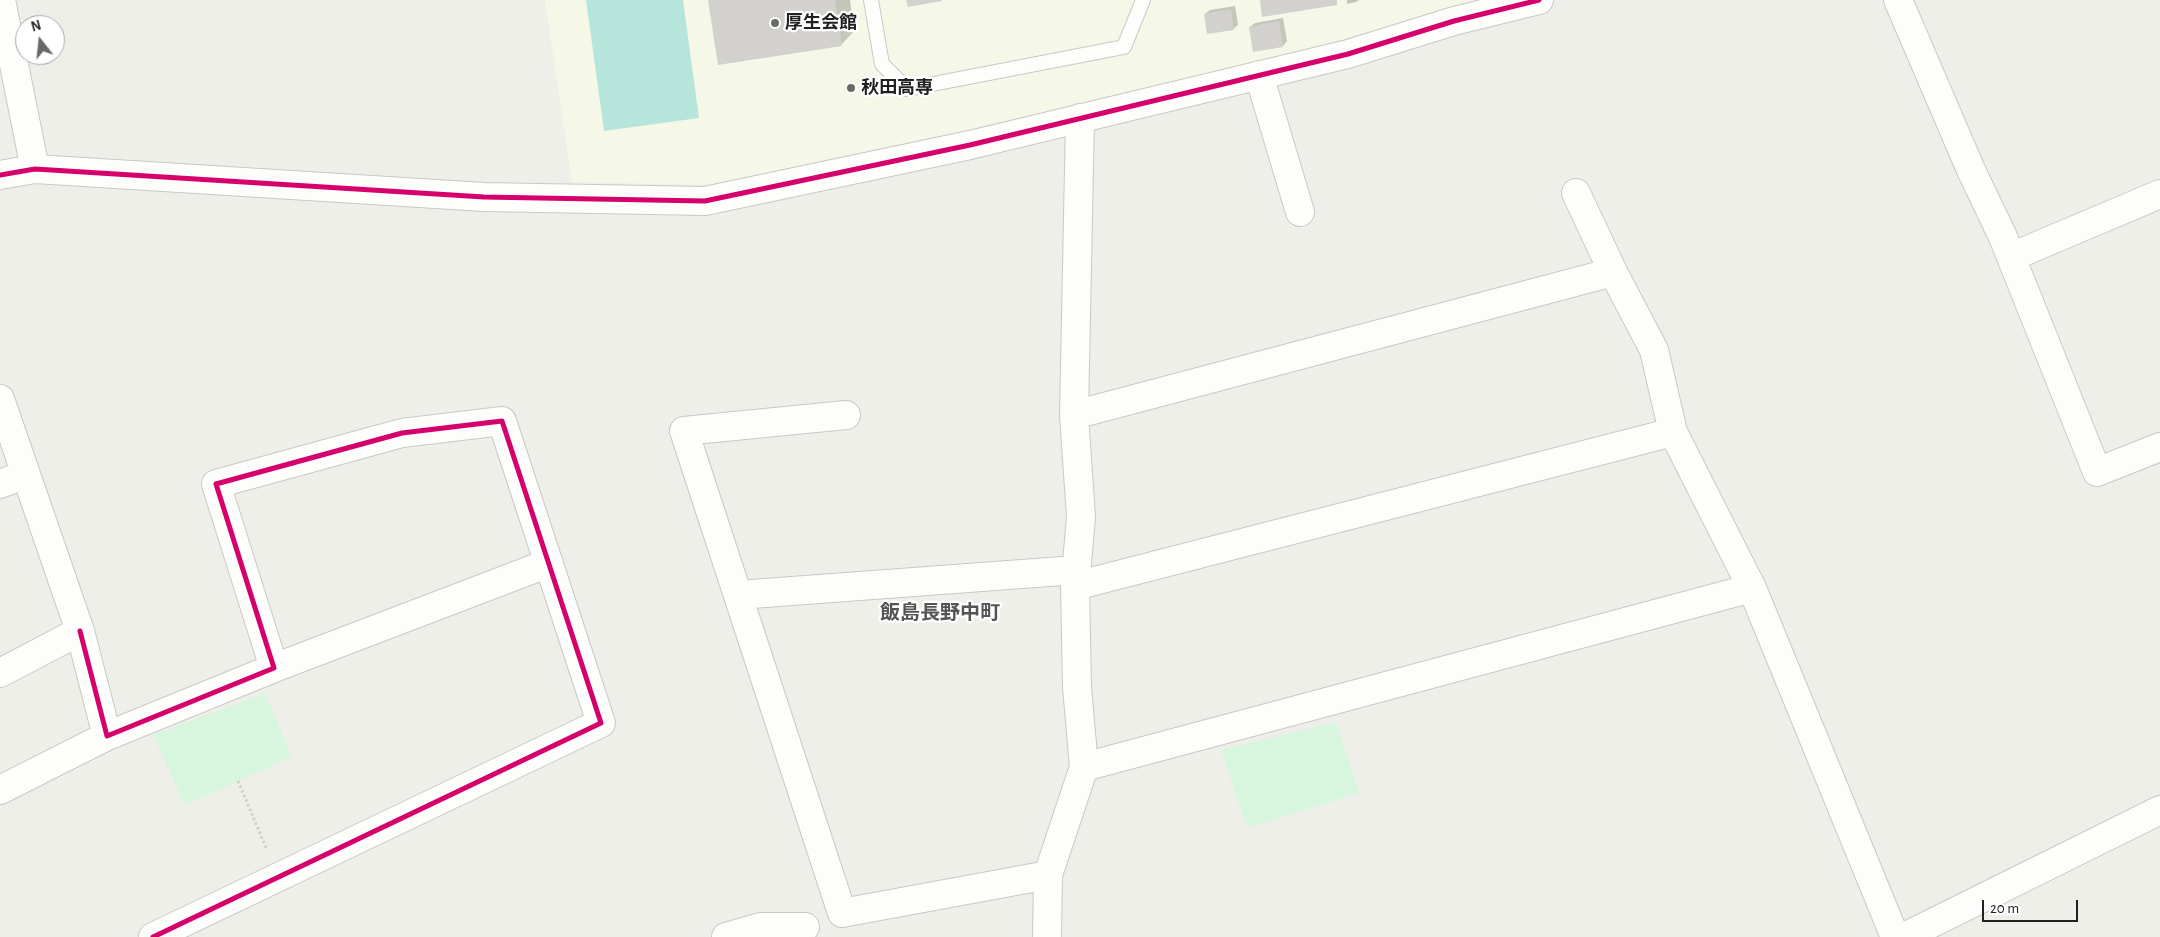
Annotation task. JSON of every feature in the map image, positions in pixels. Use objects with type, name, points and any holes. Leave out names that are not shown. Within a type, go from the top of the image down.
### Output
[{"type":"street","points":[[1,0],[36,170]]},
{"type":"street","points":[[0,175],[36,170],[484,197],[705,200],[970,145],[1348,54],[1454,21],[1539,0]]},
{"type":"street","points":[[1898,0],[2011,257],[2097,472],[2160,447]]},
{"type":"street","points":[[1259,75],[1300,212]]},
{"type":"street","points":[[1048,937],[1048,875],[1084,767],[1077,687],[1075,578],[1081,517],[1074,415],[1080,118]]},
{"type":"street","points":[[1576,193],[1613,272],[1654,350],[1673,432],[1752,588],[1895,937]]},
{"type":"street","points":[[2011,257],[2160,194]]},
{"type":"street","points":[[1074,415],[1613,272]]},
{"type":"street","points":[[0,399],[80,630],[107,736]]},
{"type":"street","points":[[846,415],[684,431],[842,913],[1048,875]]},
{"type":"street","points":[[153,937],[601,723],[502,421],[402,433],[216,484],[274,668]]},
{"type":"street","points":[[738,595],[1075,578],[1673,432]]},
{"type":"street","points":[[0,484],[26,474]]},
{"type":"street","points":[[0,790],[107,736],[274,668],[549,563]]},
{"type":"street","points":[[1084,767],[1752,588]]},
{"type":"street","points":[[0,673],[80,630]]},
{"type":"street","points":[[1904,937],[2160,810]]},
{"type":"street","points":[[726,937],[762,927],[805,927]]},
{"type":"lane","points":[[870,0],[882,64],[907,89],[1124,47],[1143,0]]},
{"type":"path","points":[[238,781],[279,877]]},
{"type":"shaded area","name":"秋田高専","points":[[545,0],[1482,0],[1308,49],[980,127],[710,185],[572,182]]},
{"type":"shaded area","points":[[586,0],[683,0],[699,118],[604,131]]},
{"type":"green space","points":[[265,693],[292,757],[185,805],[153,735]]},
{"type":"green space","points":[[1336,722],[1359,793],[1247,828],[1221,750]]},
{"type":"building","name":"厚生会館","points":[[708,0],[835,0],[842,46],[718,65]]},
{"type":"building","points":[[906,0],[942,0],[942,1],[908,7]]},
{"type":"building","points":[[1260,0],[1337,0],[1337,5],[1262,17]]},
{"type":"building","points":[[1231,9],[1234,30],[1207,34],[1204,14]]},
{"type":"building","points":[[1279,21],[1283,47],[1253,52],[1249,27]]},
{"type":"cycle path","points":[[0,175],[35,169],[484,197],[705,201],[970,145],[1348,54],[1454,21],[1539,0]]},
{"type":"cycle path","points":[[80,631],[107,736],[274,668],[216,484],[402,433],[502,421],[601,723],[153,937]]},
{"type":"place","name":"厚生会館","points":[[775,23]]},
{"type":"place","name":"秋田高専","points":[[851,88]]},
{"type":"district","name":"飯島長野中町","points":[[940,613]]}]
